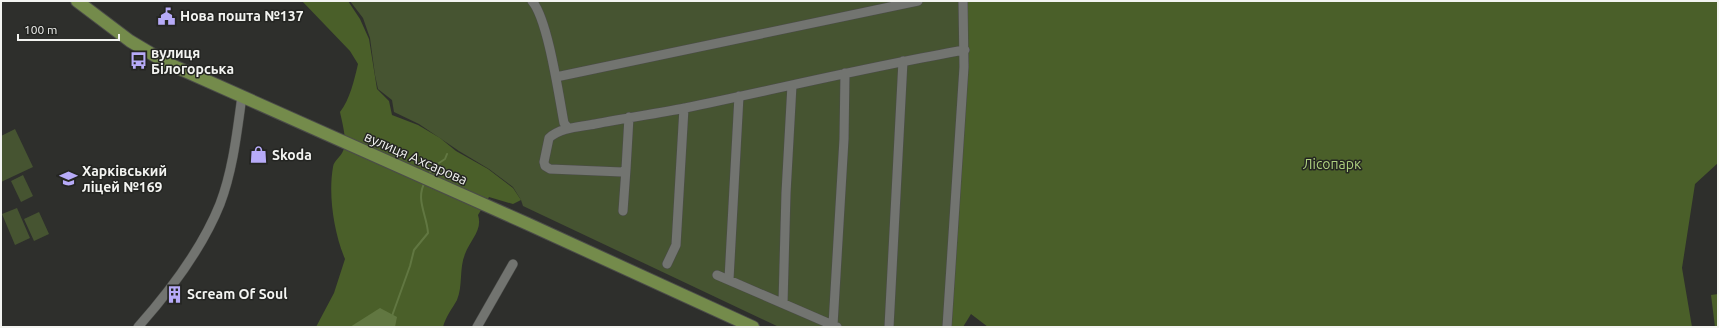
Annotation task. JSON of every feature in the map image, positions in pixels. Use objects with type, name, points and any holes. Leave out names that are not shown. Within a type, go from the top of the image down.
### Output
[{"type":"main road","name":"вулиця Ахсарова","points":[[77,1],[130,41],[151,54],[193,75],[528,224],[753,327]]},
{"type":"street","points":[[556,77],[918,1]]},
{"type":"street","points":[[947,327],[964,50],[963,1]]},
{"type":"street","points":[[537,3],[556,77],[564,123],[568,128]]},
{"type":"street","points":[[626,169],[618,173],[547,168],[544,162],[550,138],[555,133],[568,128],[684,108],[845,73],[964,50]]},
{"type":"street","points":[[889,327],[903,61]]},
{"type":"street","points":[[717,275],[835,326],[844,140],[845,73]]},
{"type":"street","points":[[783,303],[786,193],[792,85]]},
{"type":"street","points":[[138,327],[152,311],[207,234],[221,202],[234,152],[242,96]]},
{"type":"street","points":[[729,279],[739,96]]},
{"type":"street","points":[[667,264],[676,245],[684,108]]},
{"type":"street","points":[[623,211],[630,117]]},
{"type":"street","points":[[477,327],[513,264]]},
{"type":"shaded area","points":[[350,1],[958,1],[961,54],[946,327],[779,327],[523,206],[513,187],[489,169],[419,124],[394,112],[392,100],[378,89],[370,38],[363,18]]},
{"type":"shaded area","points":[[15,129],[33,167],[1,182],[1,136]]},
{"type":"shaded area","points":[[23,175],[33,196],[21,202],[11,181]]},
{"type":"shaded area","points":[[17,208],[30,238],[15,245],[2,214]]},
{"type":"shaded area","points":[[39,212],[49,234],[34,241],[24,219]]},
{"type":"shaded area","points":[[380,308],[397,317],[395,327],[350,327]]},
{"type":"green space","points":[[302,1],[348,1],[360,19],[369,39],[377,89],[389,101],[392,115],[418,125],[440,138],[456,151],[488,169],[513,188],[521,200],[513,204],[489,197],[478,215],[479,225],[463,259],[459,295],[443,327],[316,327],[334,293],[345,259],[335,226],[331,190],[334,165],[342,153],[345,143],[340,112],[349,96],[358,64],[350,51]]},
{"type":"green space","name":"Лісопарк","points":[[958,1],[1718,1],[1718,163],[1695,184],[1682,268],[1692,327],[988,327],[971,314],[963,327],[946,327],[961,54]]},
{"type":"green space","points":[[1718,294],[1718,327],[1715,327],[1711,295]]},
{"type":"waterway","points":[[439,163],[445,159],[447,154]]},
{"type":"waterway","points":[[429,175],[434,165]]},
{"type":"waterway","points":[[392,316],[410,266],[414,250],[428,233],[421,201],[422,188],[425,182]]},
{"type":"place","name":"Нова пошта №137","points":[[167,16]]},
{"type":"place","name":"вулиця Білогорська","points":[[138,61]]},
{"type":"place","name":"Skoda","points":[[259,155]]},
{"type":"place","name":"Харківський ліцей №169","points":[[69,179]]},
{"type":"place","name":"Scream Of Soul","points":[[174,294]]}]
